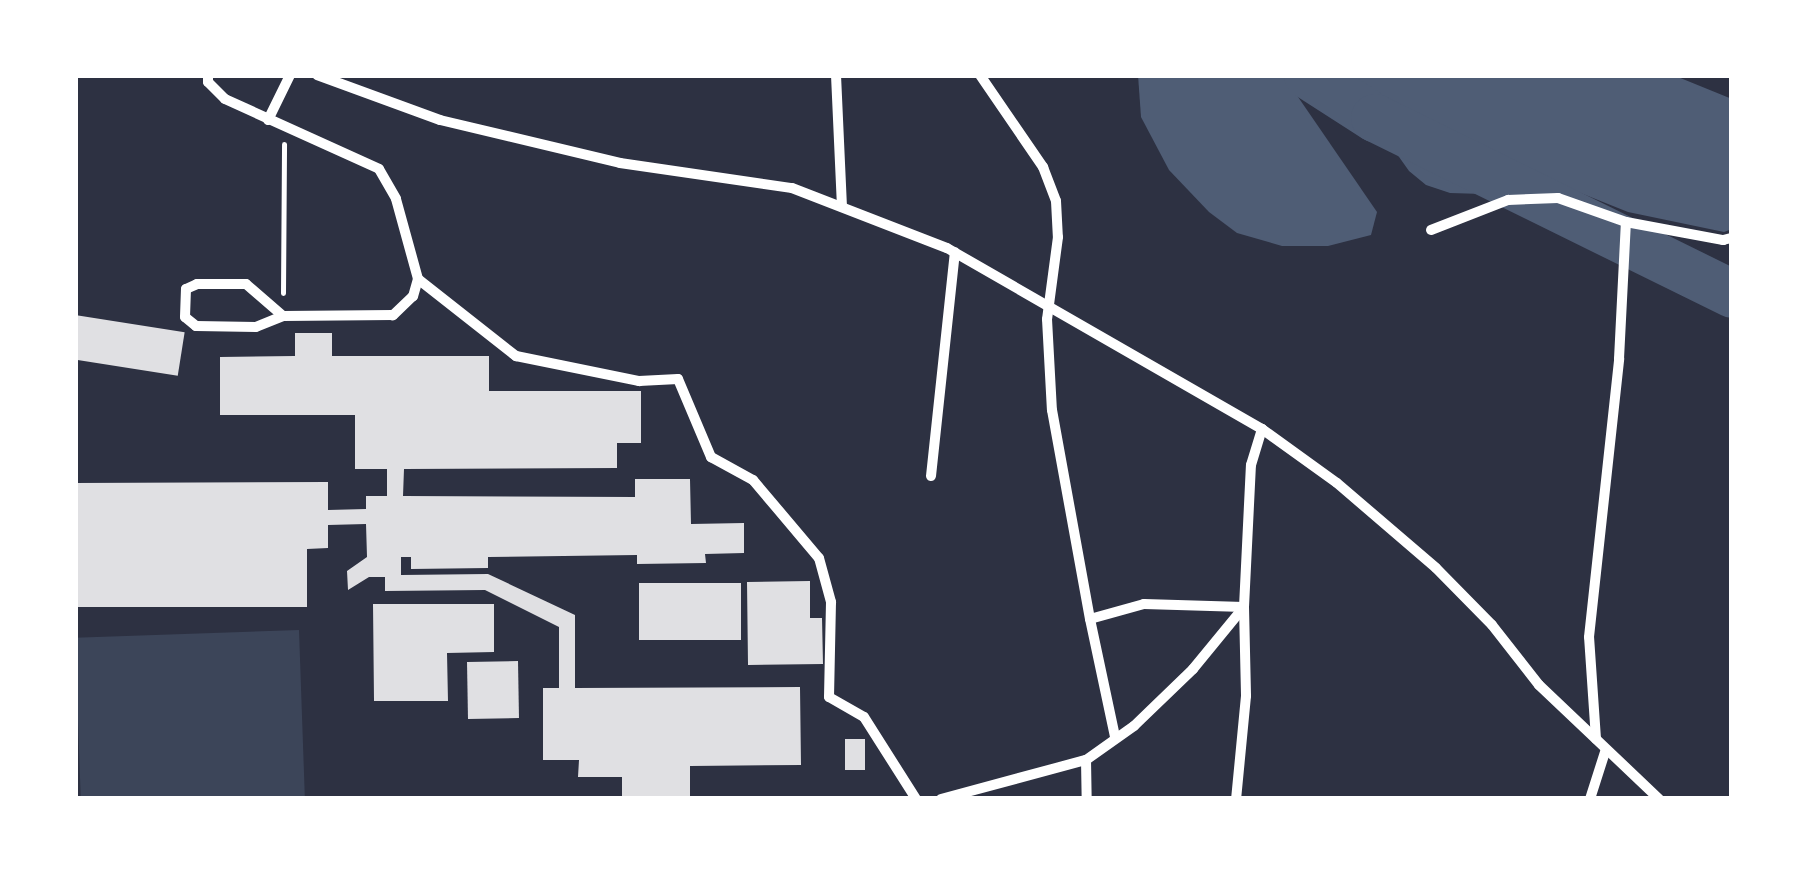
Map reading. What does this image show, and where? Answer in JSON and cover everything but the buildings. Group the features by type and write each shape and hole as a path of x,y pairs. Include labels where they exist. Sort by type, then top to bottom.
{"street":[{"path":"208,75 208,82 225,99 357,156 390,181 418,279 412,296 393,316 283,316 256,327 196,326 185,317 186,290 197,284 246,284 283,316"},
{"path":"268,120 290,75"},
{"path":"317,75 440,120 620,163 792,188 955,252 1262,429 1337,482 1436,568 1492,625 1538,685 1660,799"},
{"path":"836,75 842,206"},
{"path":"980,75 1042,168 1056,202 1058,237 1050,306 1052,410 1115,737"},
{"path":"1431,230 1508,200 1558,198 1626,222 1724,240 1732,238"},
{"path":"1596,739 1589,636 1619,359 1626,222"},
{"path":"932,476 955,252"},
{"path":"418,279 516,356 638,381 678,379 711,457 753,480 819,558 831,602 829,697 864,717 916,799"},
{"path":"1236,799 1246,696 1244,607 1251,465 1262,429"},
{"path":"1090,619 1144,604 1244,607"},
{"path":"941,799 1086,760 1134,726 1193,668 1244,607"},
{"path":"1590,799 1606,749"},
{"path":"1086,760 1087,799"}],"path":[{"path":"283,316 284,126"}],"shaded area":[{"path":"1138,75 1283,75 1377,212 1371,235 1328,246 1282,246 1237,233 1209,212 1169,170 1141,117"},
{"path":"1341,75 1673,75 1732,99 1732,229 1724,232 1628,212 1563,186 1536,185 1483,194 1450,193 1426,185 1409,171"},
{"path":"299,630 305,799 81,799 75,638"}],"waterway":[{"path":"1308,75 1375,118 1732,294"}]}
